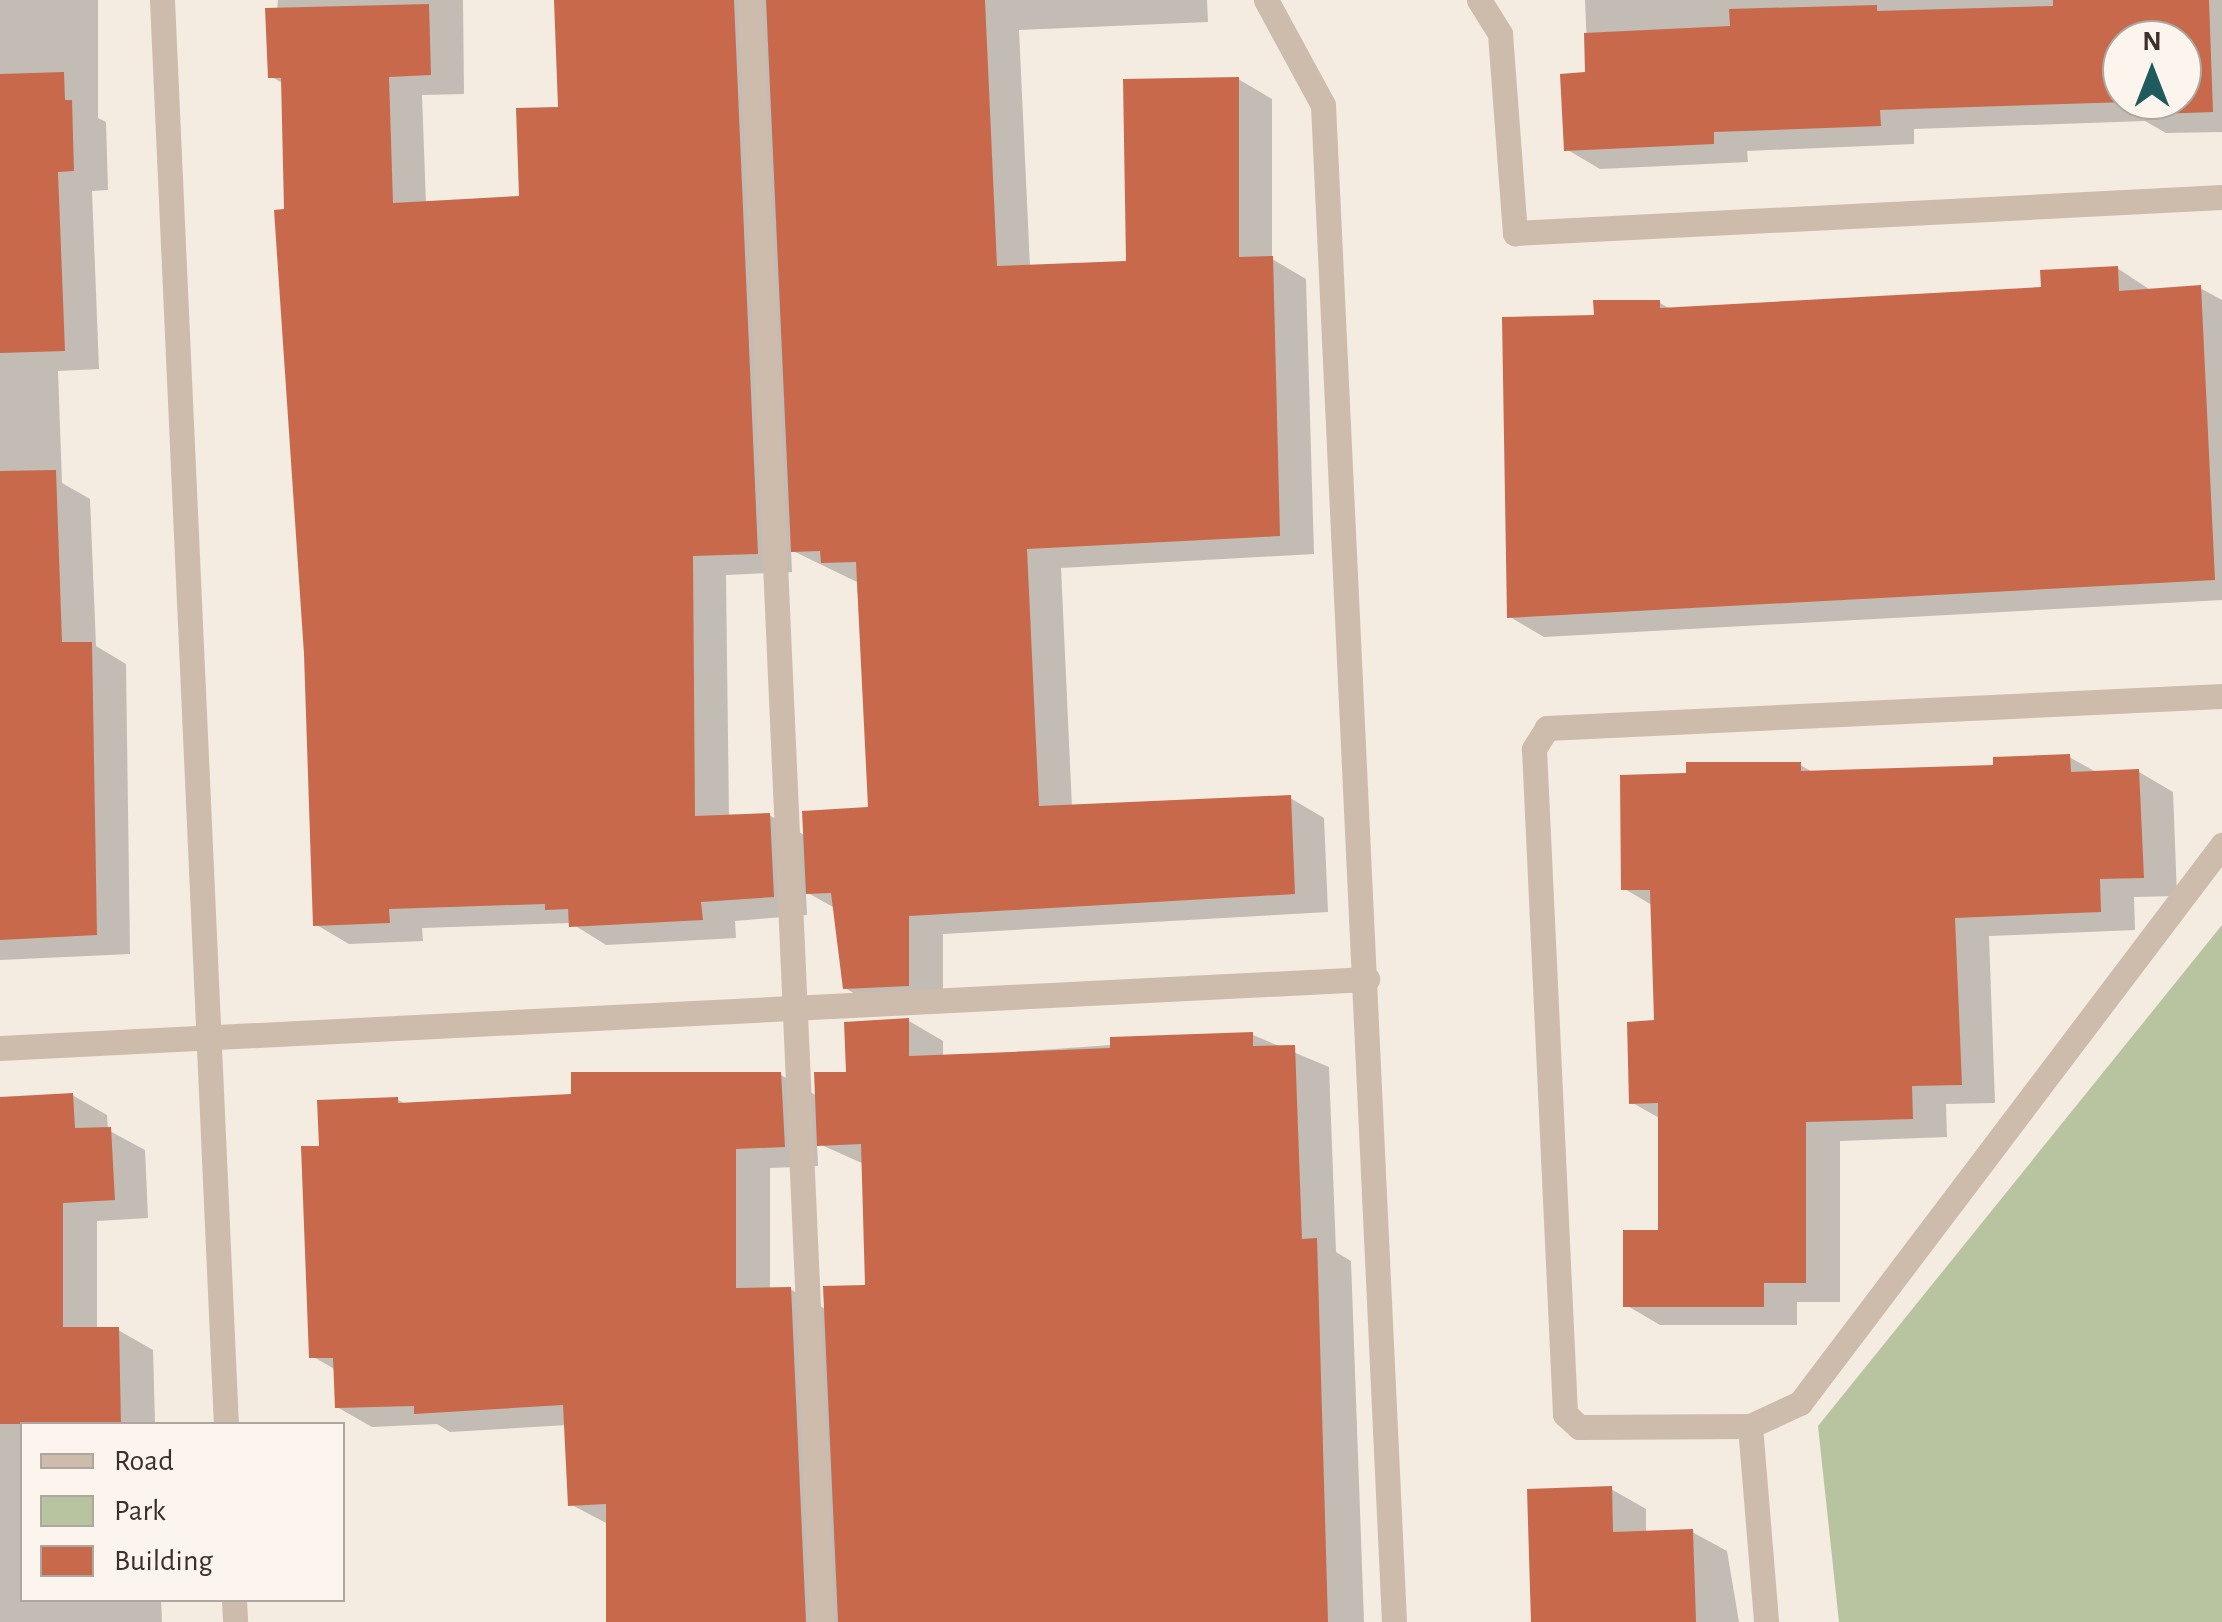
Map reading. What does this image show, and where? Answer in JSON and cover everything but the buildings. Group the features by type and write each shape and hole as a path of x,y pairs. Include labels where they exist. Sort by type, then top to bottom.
{"street":[{"path":"162,0 226,1422"},
{"path":"750,0 822,1622"},
{"path":"1266,0 1323,106 1367,979 1394,1622"},
{"path":"1479,0 1500,34 1515,233 2222,197"},
{"path":"2222,696 1547,728 1534,748 1565,1414 1580,1428 1750,1426 1800,1403 2222,845"},
{"path":"0,1048 1367,979"},
{"path":"1750,1426 1766,1622"}],"green space":[{"path":"2222,925 2222,1622 1839,1622 1818,1426"}]}
